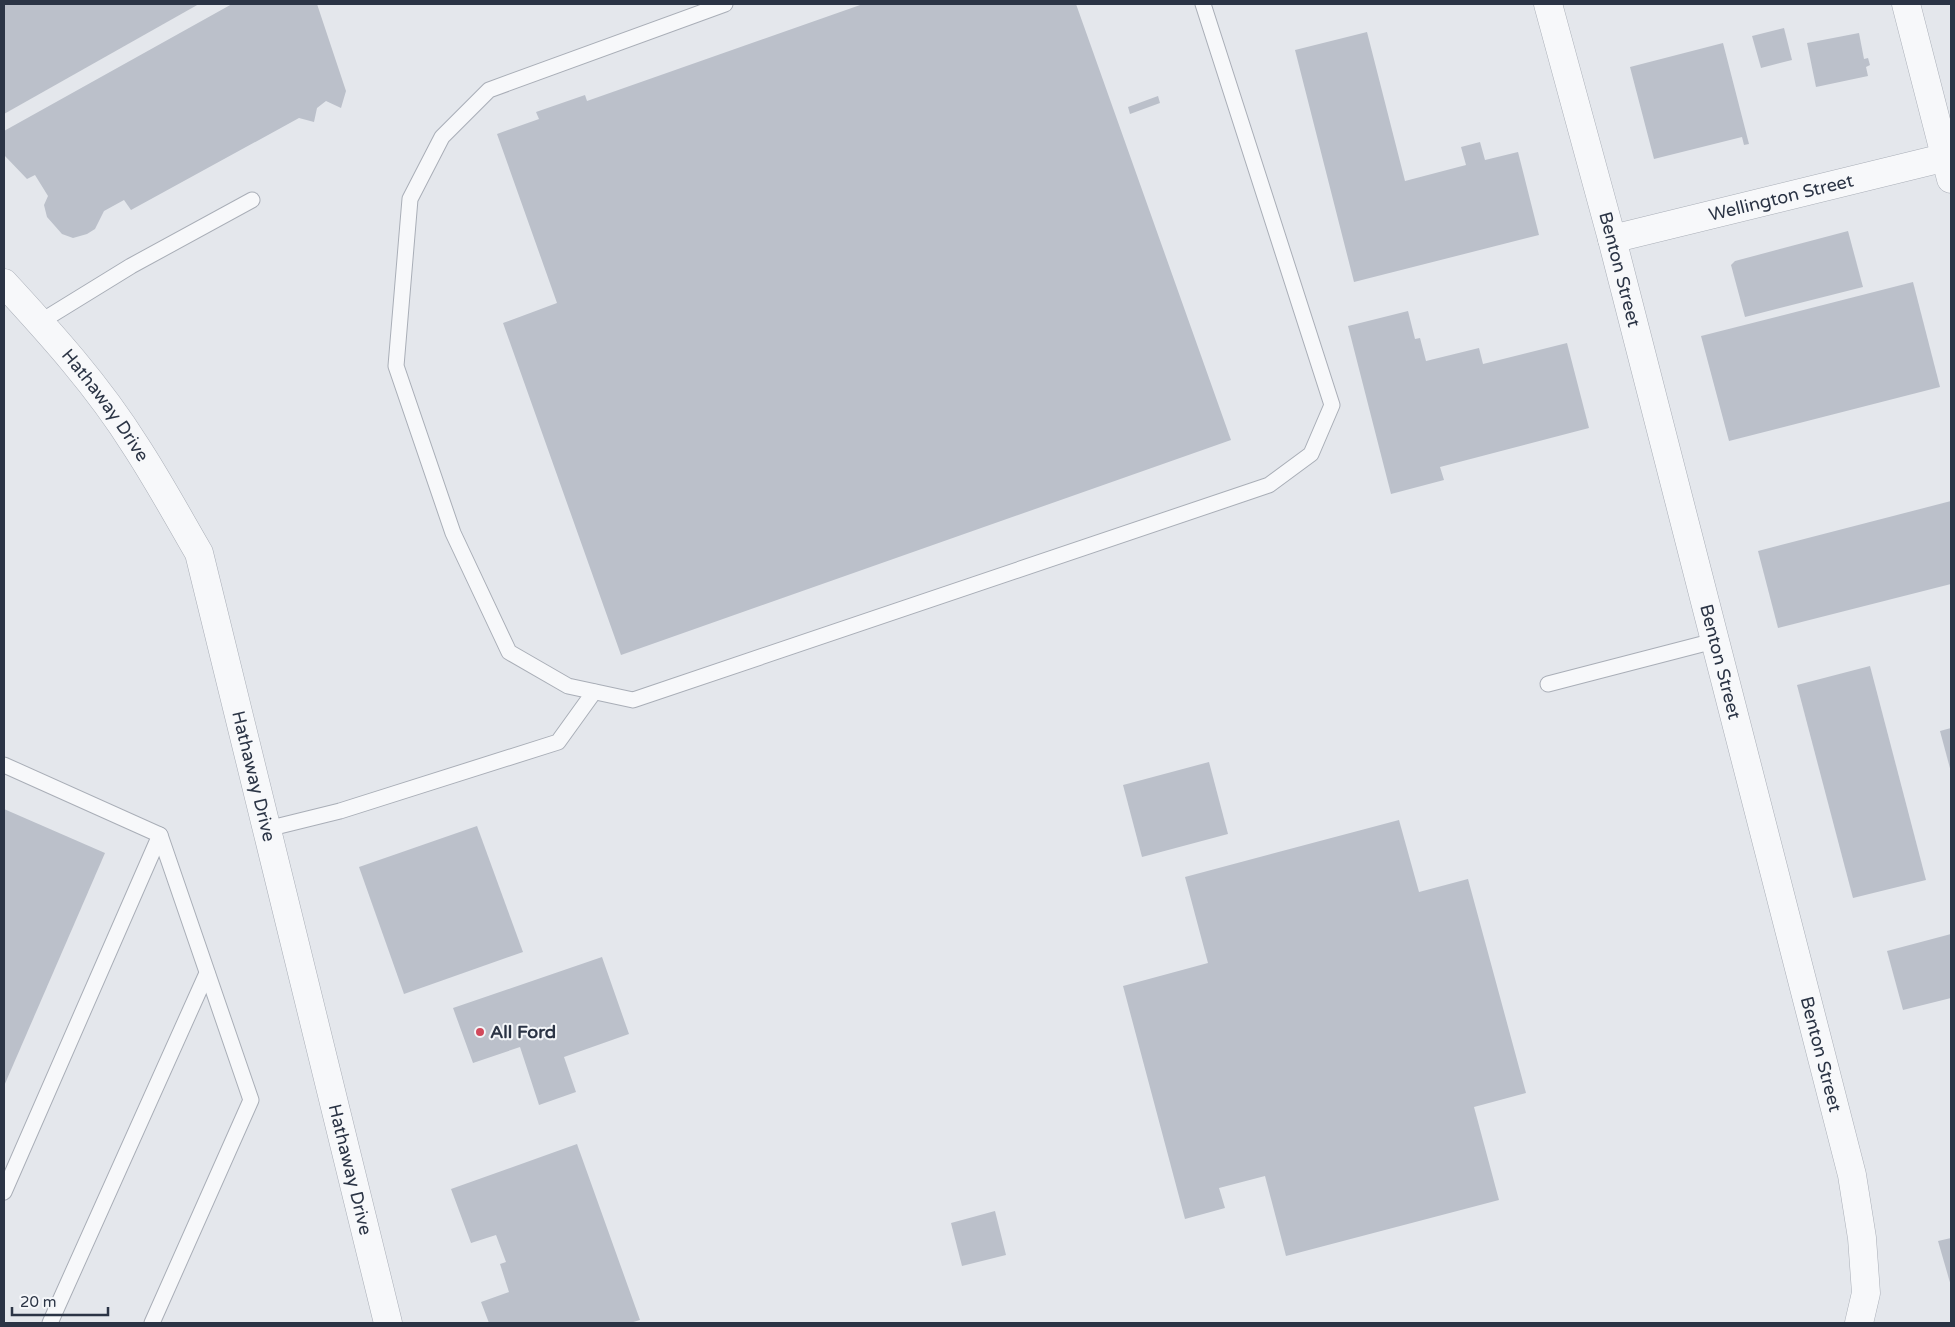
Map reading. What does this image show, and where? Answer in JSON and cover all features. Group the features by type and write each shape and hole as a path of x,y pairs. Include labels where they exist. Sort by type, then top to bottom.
{"street":[{"name":"Benton Street","path":"1548,4 1612,240 1852,1175 1862,1238 1866,1293 1859,1323"},
{"path":"1906,4 1949,165"},
{"name":"Wellington Street","path":"1612,240 1949,165"},
{"name":"Hathaway Drive","path":"4,283 96,388 135,444 199,553 388,1323"}],"lane":[{"path":"725,4 489,90 442,136 410,200 396,366 452,533 510,652 568,686 632,700 1269,485 1311,454 1332,405 1204,4"},
{"path":"40,322 130,266 252,200"},
{"path":"1548,684 1714,641"},
{"path":"267,829 340,811 558,742 594,692"},
{"path":"4,765 160,836 252,1100 152,1323"},
{"path":"4,1192 160,836"},
{"path":"50,1323 207,973"}],"building":[{"path":"4,4 199,4 4,114"},
{"path":"232,4 317,4 346,91 341,108 326,101 317,108 314,122 299,118 131,210 124,200 104,211 95,229 87,234 73,238 62,234 47,217 44,205 48,196 35,175 27,179 4,155 4,131"},
{"path":"863,4 1076,4 1231,440 621,655 503,323 557,303 497,134 539,119 536,112 585,95 587,101"},
{"path":"1784,28 1792,60 1761,68 1752,36"},
{"path":"1367,32 1405,181 1466,165 1461,147 1480,142 1485,160 1518,152 1539,235 1354,282 1295,50"},
{"path":"1859,33 1864,59 1868,58 1870,65 1866,67 1868,76 1816,87 1807,43"},
{"path":"1723,43 1749,144 1744,145 1742,137 1654,159 1630,67"},
{"path":"1158,96 1160,103 1130,114 1128,107"},
{"path":"1848,231 1863,287 1745,317 1731,265 1735,261"},
{"path":"1913,282 1940,387 1729,441 1701,336"},
{"path":"1408,311 1415,339 1420,338 1426,361 1479,348 1483,364 1567,343 1589,428 1440,467 1444,480 1391,494 1348,326"},
{"path":"1951,501 1951,584 1778,628 1758,551"},
{"path":"1870,666 1926,880 1853,898 1797,685"},
{"path":"1951,728 1951,772 1940,731"},
{"path":"1209,762 1228,834 1142,857 1123,785"},
{"path":"4,809 105,853 4,1086"},
{"path":"1399,820 1419,892 1468,879 1526,1093 1474,1107 1499,1200 1286,1256 1265,1176 1219,1188 1225,1208 1185,1219 1123,986 1208,963 1185,877"},
{"path":"477,826 523,952 404,994 359,867"},
{"path":"1951,934 1951,998 1903,1010 1887,951"},
{"path":"602,957 629,1034 564,1057 576,1092 539,1105 520,1047 473,1063 453,1008"},
{"path":"577,1144 640,1320 630,1323 489,1323 481,1302 509,1292 500,1264 506,1262 496,1235 471,1243 451,1189"},
{"path":"995,1211 1006,1255 962,1266 951,1223"},
{"path":"1951,1238 1951,1286 1938,1241"}],"place":[{"name":"All Ford","path":"480,1032"}]}
